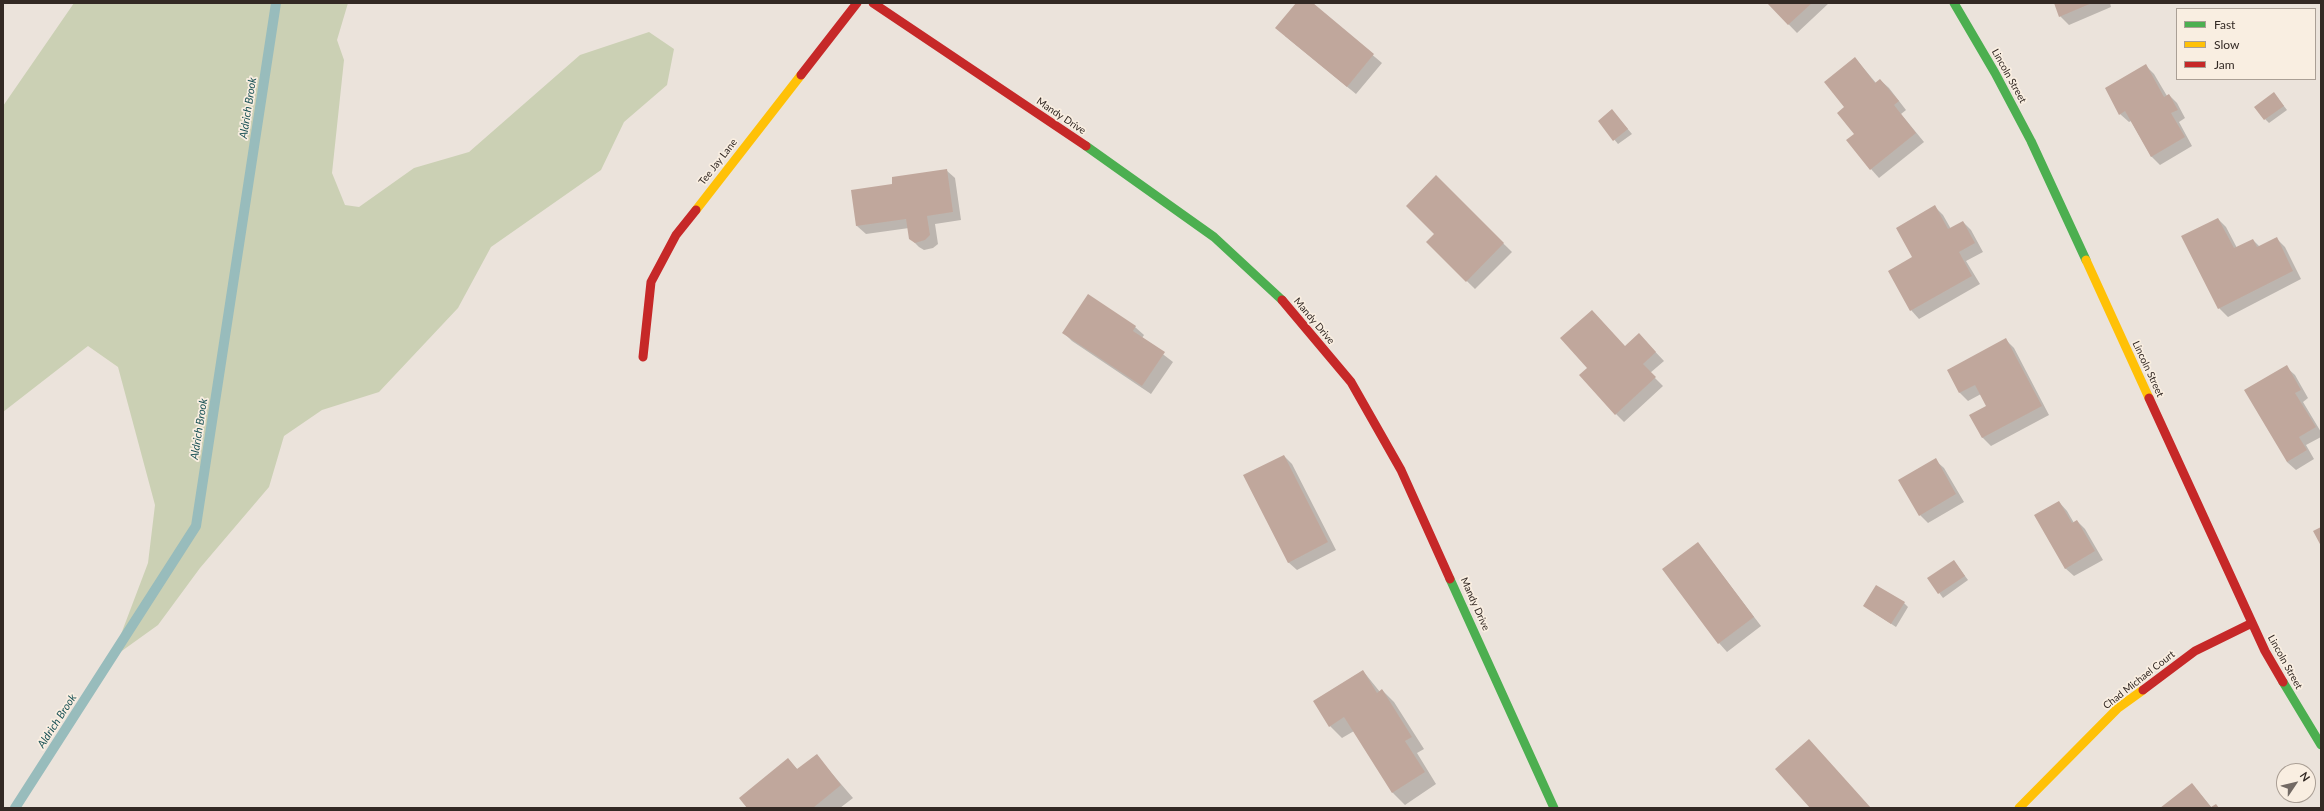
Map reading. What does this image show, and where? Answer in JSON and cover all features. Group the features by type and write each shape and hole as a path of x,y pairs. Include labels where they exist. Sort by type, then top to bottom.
{"street":[{"name":"Tee Jay Lane","path":"643,357 651,282 676,235 857,3"},
{"name":"Mandy Drive","path":"873,3 1120,169 1214,237 1291,308 1351,382 1401,470 1554,808"},
{"name":"Lincoln Street","path":"1954,3 1995,73 2031,141 2252,623 2283,683 2321,745"},
{"name":"Chad Michael Court","path":"2019,808 2118,708 2195,651 2252,623"}],"green space":[{"path":"74,3 348,3 337,40 344,60 332,173 345,205 359,207 414,168 469,152 580,55 649,32 674,49 667,85 624,122 601,170 491,247 458,308 379,392 322,410 284,436 269,487 200,568 158,625 112,658 148,563 155,505 118,367 88,346 3,412 3,106"}],"building":[{"path":"1296,3 1313,3 1374,54 1347,87 1275,28"},
{"path":"1767,3 1812,3 1788,25"},
{"path":"2054,3 2092,3 2059,17"},
{"path":"1855,57 1875,83 1880,79 1899,101 1894,105 1916,133 1870,170 1846,140 1854,134 1837,113 1844,107 1824,82"},
{"path":"2146,64 2164,97 2169,94 2178,110 2171,113 2185,137 2151,157 2125,111 2119,115 2105,88"},
{"path":"2274,92 2284,106 2264,120 2254,107"},
{"path":"1612,109 1628,129 1613,141 1598,121"},
{"path":"947,169 953,212 927,216 930,235 925,240 915,243 909,239 906,219 856,226 851,190 892,184 892,177"},
{"path":"1436,175 1504,243 1466,282 1426,242 1434,234 1406,206"},
{"path":"1935,205 1948,229 1963,221 1975,243 1959,252 1972,276 1910,311 1888,271 1912,257 1896,228"},
{"path":"2218,218 2234,248 2253,239 2257,247 2277,237 2293,271 2218,309 2181,236"},
{"path":"1088,294 1136,326 1133,331 1165,352 1142,386 1062,333"},
{"path":"1592,310 1625,346 1639,333 1656,352 1643,364 1656,377 1615,415 1579,375 1587,368 1560,338"},
{"path":"2006,338 2042,406 1982,438 1969,415 1986,406 1975,385 1959,393 1947,370"},
{"path":"2287,365 2301,390 2295,393 2316,427 2299,437 2307,450 2287,462 2244,390"},
{"path":"1284,455 1328,542 1288,563 1243,475"},
{"path":"1936,458 1956,494 1919,516 1898,480"},
{"path":"2059,501 2072,523 2077,520 2095,551 2065,569 2034,515"},
{"path":"2321,527 2321,546 2313,531"},
{"path":"1698,542 1754,617 1718,644 1662,569"},
{"path":"1954,560 1965,576 1938,594 1927,578"},
{"path":"1876,585 1905,602 1891,624 1863,606"},
{"path":"1363,670 1377,693 1382,689 1412,737 1405,741 1425,772 1392,793 1344,717 1329,727 1313,701"},
{"path":"1809,739 1871,808 1810,808 1775,769"},
{"path":"817,754 841,785 813,808 747,808 739,798 788,758 797,769"},
{"path":"2192,783 2211,807 2216,804 2219,808 2160,808"}],"waterway":[{"name":"Aldrich Brook","path":"15,808 196,526 276,3"}],"traffic: fast":[{"path":"1954,3 1995,73 2031,141 2086,260"},
{"path":"1086,146 1214,237 1282,300"},
{"path":"1450,579 1554,808"},
{"path":"2283,682 2321,745"}],"traffic: slow":[{"path":"696,210 801,75"},
{"path":"2086,260 2149,398"},
{"path":"2019,808 2118,708 2143,690"}],"traffic: jam":[{"path":"801,75 857,3"},
{"path":"873,3 1086,146"},
{"path":"643,357 651,282 676,235 696,210"},
{"path":"1282,300 1351,382 1401,470 1450,579"},
{"path":"2149,398 2265,651 2283,682"},
{"path":"2143,690 2195,651 2252,623"}]}
